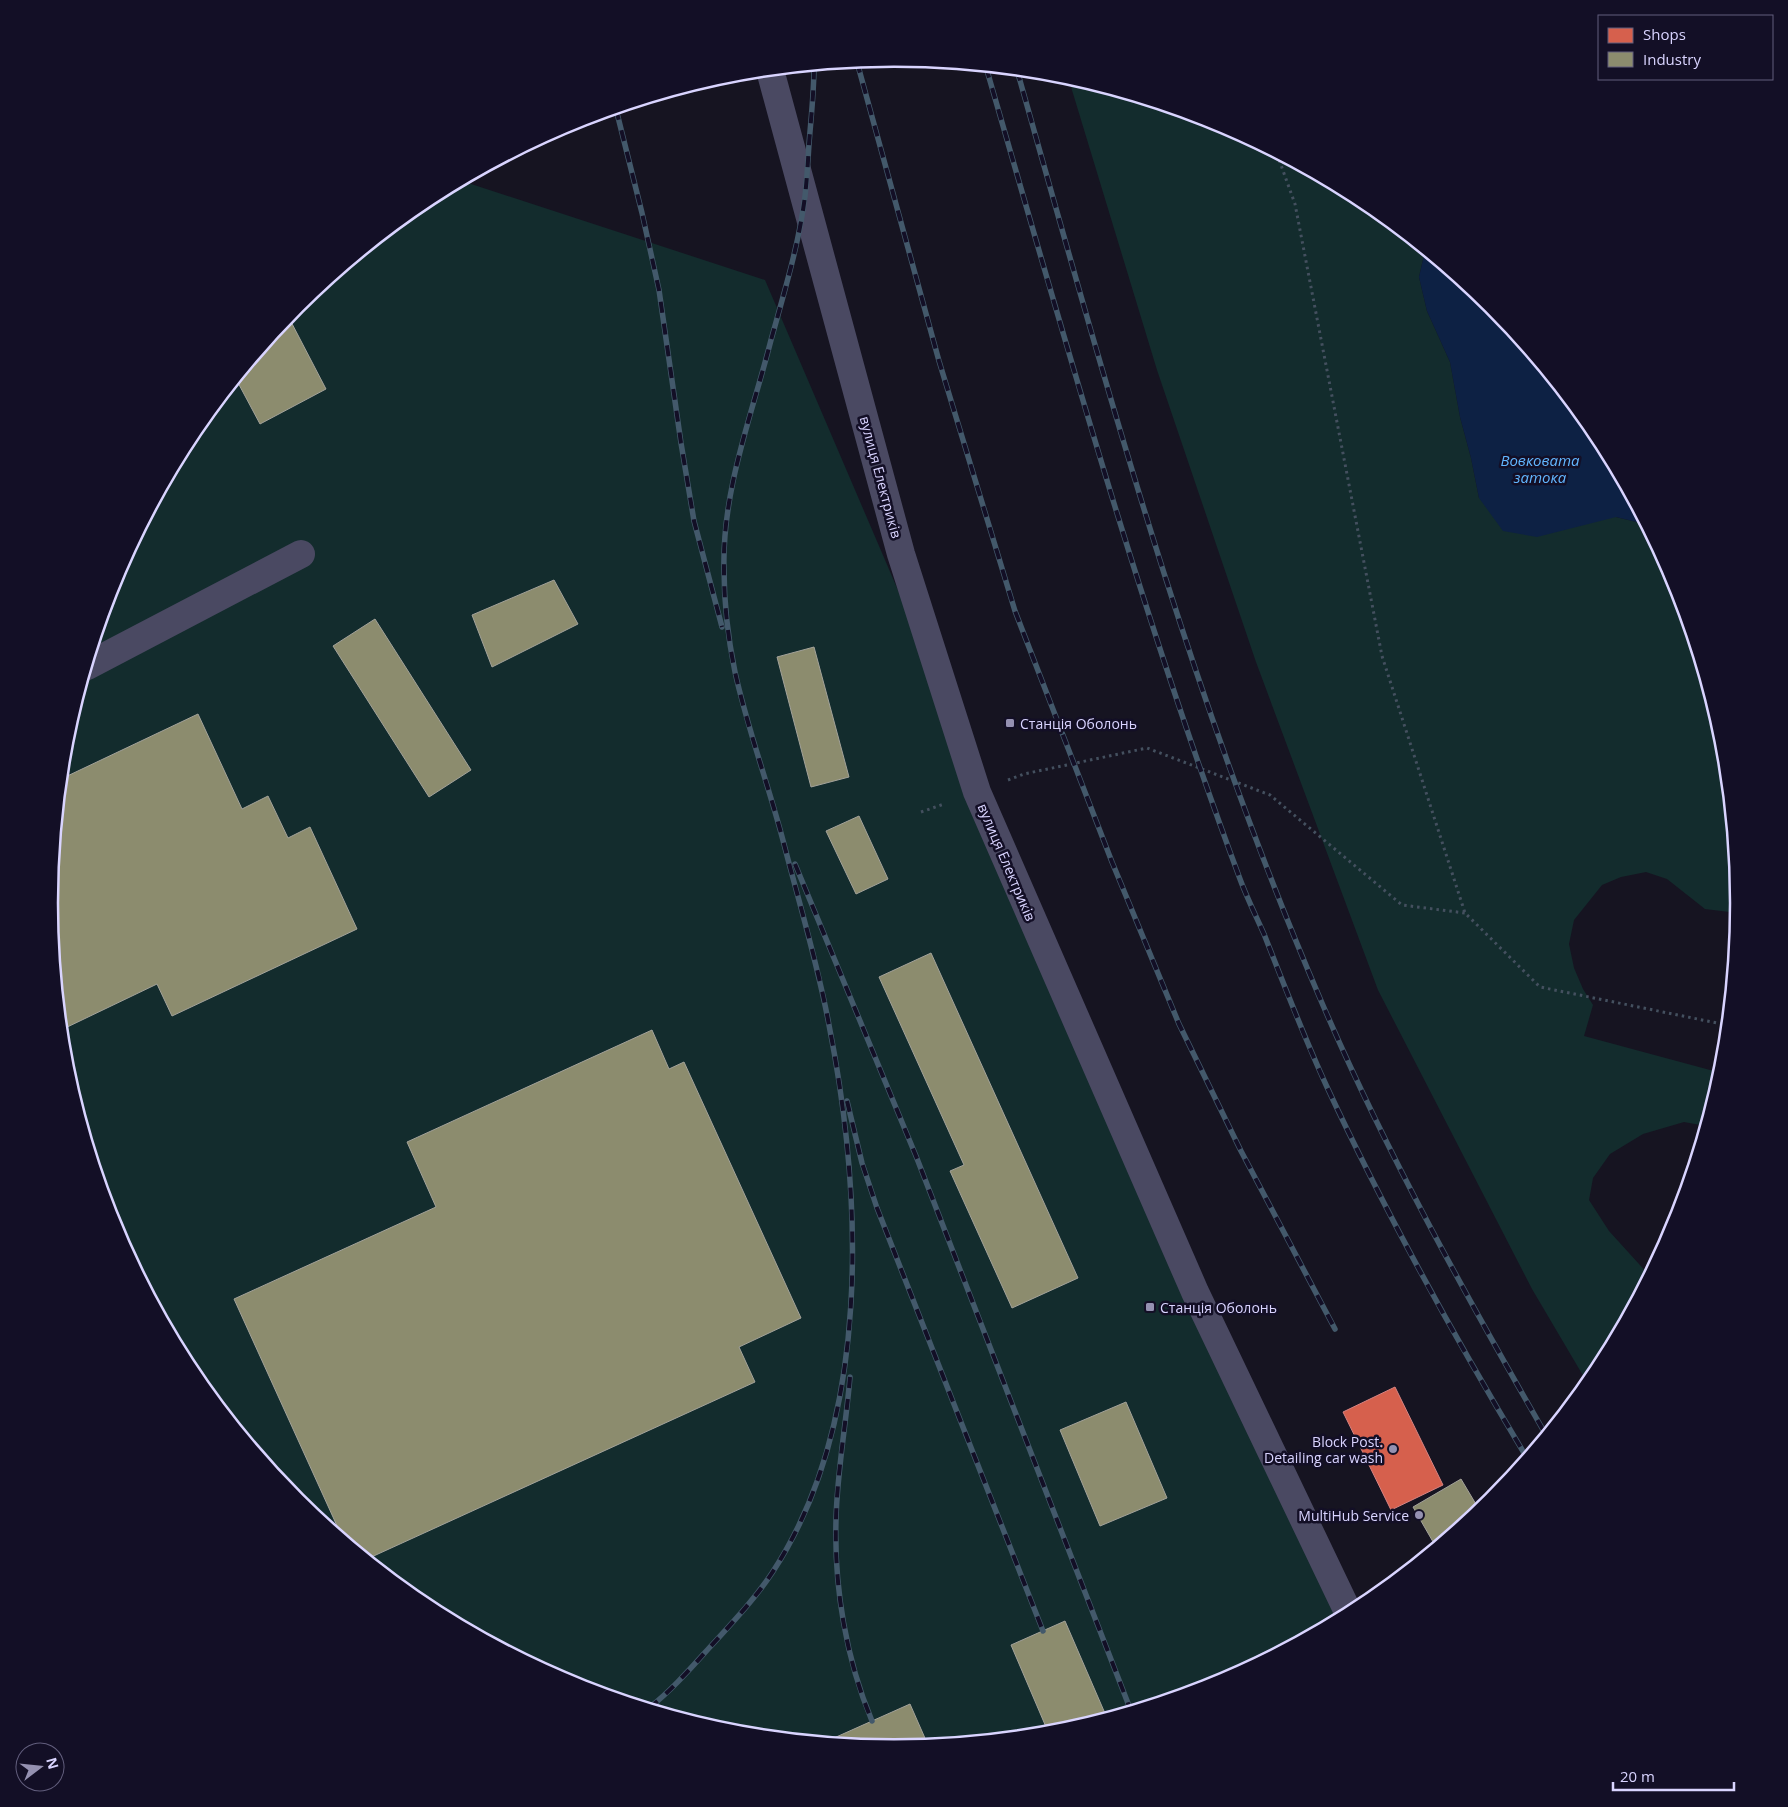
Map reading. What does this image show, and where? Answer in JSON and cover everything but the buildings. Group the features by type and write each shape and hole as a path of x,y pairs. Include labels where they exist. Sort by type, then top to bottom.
{"street":[{"name":"вулиця Електриків","path":"772,76 902,554 977,792 1194,1292 1346,1607"},
{"path":"94,663 301,554"}],"path":[{"path":"1280,162 1295,204 1382,656 1465,913 1540,986 1721,1024"},
{"path":"921,812 1024,774 1147,748 1270,795 1402,905 1465,913"}],"green space":[{"path":"1071,86 1163,111 1264,153 1312,179 1359,208 1424,257 1419,277 1427,311 1450,362 1460,417 1479,498 1616,517 1638,522 1667,583 1702,687 1714,740 1723,794 1729,849 1730,912 1705,909 1667,879 1646,872 1621,877 1602,885 1574,920 1569,944 1574,968 1583,989 1593,1005 1584,1036 1713,1070 1700,1125 1684,1122 1643,1134 1610,1154 1593,1178 1589,1200 1609,1231 1645,1271 1618,1322 1584,1377 1532,1289 1378,990 1256,662 1157,370"},
{"path":"469,183 765,280 1336,1613 1264,1654 1214,1676 1163,1696 1057,1724 1003,1733 949,1738 894,1740 839,1738 785,1733 731,1724 625,1696 574,1676 524,1654 476,1628 429,1599 342,1532 303,1495 265,1455 230,1413 198,1368 170,1322 121,1224 86,1120 74,1067 65,1013 59,958 59,849 65,794 74,740 86,687 121,583 170,485 198,439 230,394 265,352 342,275 429,208"}],"water":[{"name":"Вовковата затока","path":"1424,257 1485,312 1523,352 1558,394 1590,439 1638,522 1616,517 1537,537 1503,531 1479,498 1460,417 1450,362 1427,311 1419,277"}],"railway":[{"path":"859,68 939,361 1015,611 1112,862 1179,1024 1241,1151 1335,1329"},
{"path":"654,1704 688,1671 758,1593 772,1573 805,1513 828,1447 843,1378 851,1306 852,1234 848,1162 840,1092 829,1025 820,980 779,826 746,716 735,672 730,646 724,582 725,540 733,482 799,232 807,177 814,71"},
{"path":"988,73 1075,374 1137,577 1204,779 1243,886 1319,1068 1373,1182 1448,1321 1524,1453"},
{"path":"1019,77 1118,424 1154,542 1232,775 1275,889 1322,1003 1373,1114 1456,1276 1543,1430"},
{"path":"617,114 659,290 694,521 722,627"},
{"path":"795,864 916,1156 1129,1706"},
{"path":"847,1101 862,1163 877,1208 1043,1631"},
{"path":"850,1377 837,1502 837,1571 849,1648 855,1673 872,1721"}],"place":[{"name":"Станція Оболонь","path":"1010,723"},
{"name":"Cтанція Оболонь","path":"1150,1307"},
{"name":"Block Post. Detailing car wash","path":"1393,1449"},
{"name":"MultiHub Service","path":"1419,1515"}]}
